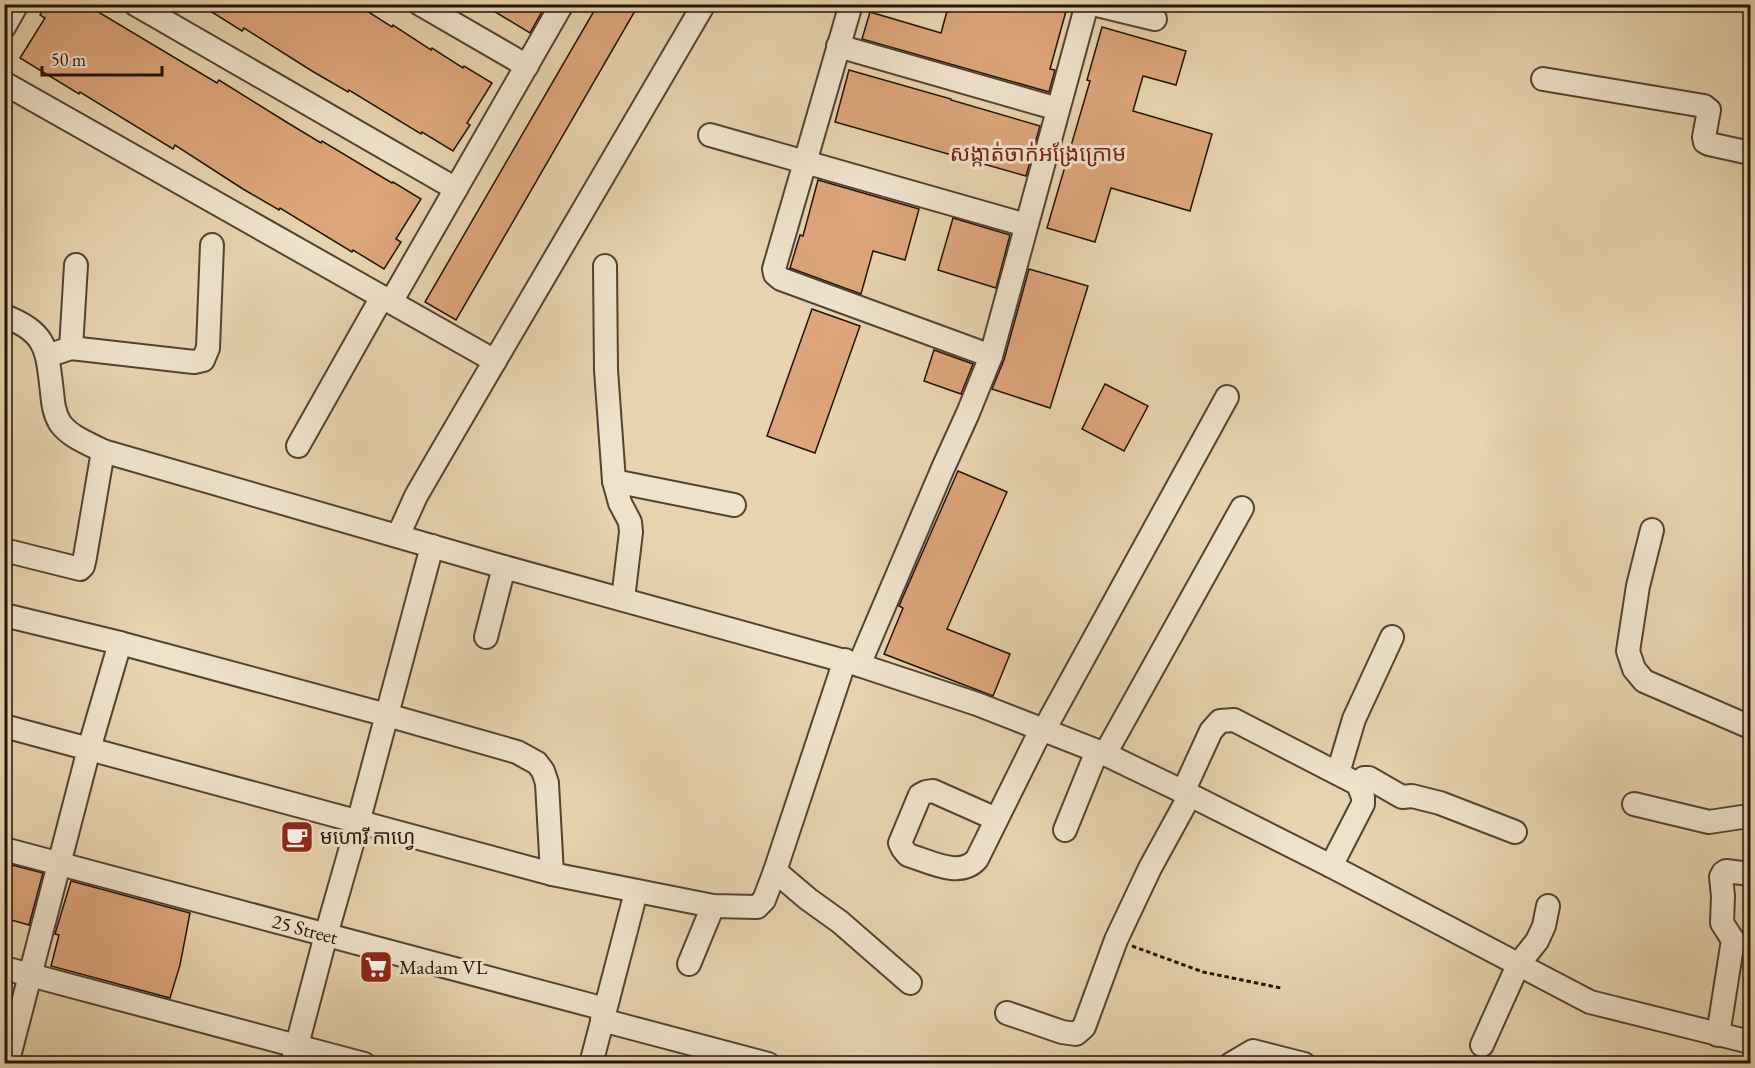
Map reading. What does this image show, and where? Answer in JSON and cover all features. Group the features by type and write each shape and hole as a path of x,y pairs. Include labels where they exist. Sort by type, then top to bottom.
{"street":[{"path":"4,27 17,4"},
{"path":"135,4 456,189"},
{"path":"420,4 527,66"},
{"path":"298,446 456,189 562,4"},
{"path":"398,536 416,496 704,4"},
{"path":"851,4 804,162 774,269 775,274 781,279 991,356"},
{"path":"4,726 552,874 713,906 757,907 764,900 852,663 968,413 991,356 1087,4"},
{"path":"1093,4 1155,19"},
{"path":"838,46 1058,109"},
{"path":"1543,79 1704,106 1709,110 1705,142 1750,153"},
{"path":"4,83 495,361"},
{"path":"710,135 1026,225"},
{"path":"47,356 71,348 194,362 204,360 208,348 212,245"},
{"path":"71,348 75,266"},
{"path":"605,266 606,370 614,481 620,503 630,522 631,532 622,599"},
{"path":"4,316 21,322 38,335 47,356 54,413 62,425 74,436 103,451 504,567 852,663 977,704 1101,752 1186,793 1590,1002 1750,1042"},
{"path":"996,819 1037,738 1044,730 1227,397"},
{"path":"4,550 80,569 83,566 103,451"},
{"path":"614,481 734,505"},
{"path":"1065,830 1101,752 1242,508"},
{"path":"1652,531 1638,586 1628,651 1634,669 1644,681 1750,727"},
{"path":"294,1054 432,546"},
{"path":"486,638 504,567"},
{"path":"4,615 120,644 516,752 537,763 547,783 552,874"},
{"path":"1338,773 1354,719 1392,637"},
{"path":"6,1064 89,749 120,644"},
{"path":"1007,1014 1062,1032 1076,1034 1084,1027 1116,940 1186,793 1211,730 1220,721 1233,720 1358,784 1363,804 1331,866"},
{"path":"1358,784 1364,778 1369,778 1402,797 1412,796 1440,803 1515,832"},
{"path":"1634,804 1709,822 1742,817 1750,819"},
{"name":"25 Street","path":"4,849 326,935 768,1064"},
{"path":"775,871 840,922 910,983"},
{"path":"1718,1035 1733,940 1722,923 1721,877 1726,871 1750,874"},
{"path":"591,1064 636,892"},
{"path":"690,964 713,906"},
{"path":"1482,1045 1518,965 1537,941 1544,926 1548,906"},
{"path":"4,968 294,1054 364,1064"},
{"path":"1232,1064 1253,1051 1304,1064"}],"path":[{"path":"1116,940 1203,972 1281,988"}],"building":[{"path":"46,4 85,4 217,83 219,80 321,143 322,141 421,199 396,239 401,242 384,269 243,189 175,145 173,149 20,58 45,18 40,15"},
{"path":"199,4 356,4 431,50 432,48 492,83 467,123 470,125 453,151 312,71 244,28 242,31"},
{"path":"482,4 546,4 530,33"},
{"path":"598,4 639,4 456,320 425,302"},
{"path":"949,4 1068,4 1050,69 1055,70 1049,92 862,39 870,12 941,33"},
{"path":"1102,27 1186,51 1176,85 1143,76 1133,111 1212,134 1190,211 1111,188 1095,242 1047,228 1090,81 1087,80"},
{"path":"849,70 1040,126 1026,176 835,122"},
{"path":"818,180 919,209 905,260 873,251 861,294 790,268 800,235 803,236"},
{"path":"953,218 1010,235 996,288 938,270"},
{"path":"1029,269 1088,286 1050,408 992,389 1004,360"},
{"path":"812,309 860,326 815,453 767,436"},
{"path":"934,350 973,364 961,394 924,381"},
{"path":"1105,384 1148,406 1124,451 1082,429"},
{"path":"958,471 1007,492 947,629 1010,654 993,696 884,654 903,608 899,606"},
{"path":"4,863 43,873 29,925 4,918"},
{"path":"71,881 190,913 180,965 170,998 51,966 59,935 55,934"}],"place":[{"name":"មហោរី កាហ្វេ","path":"297,837"},
{"name":"Madam VL","path":"376,967"}],"district":[{"name":"សង្កាត់ចាក់អង្រែក្រោម","path":"1038,153"}]}
